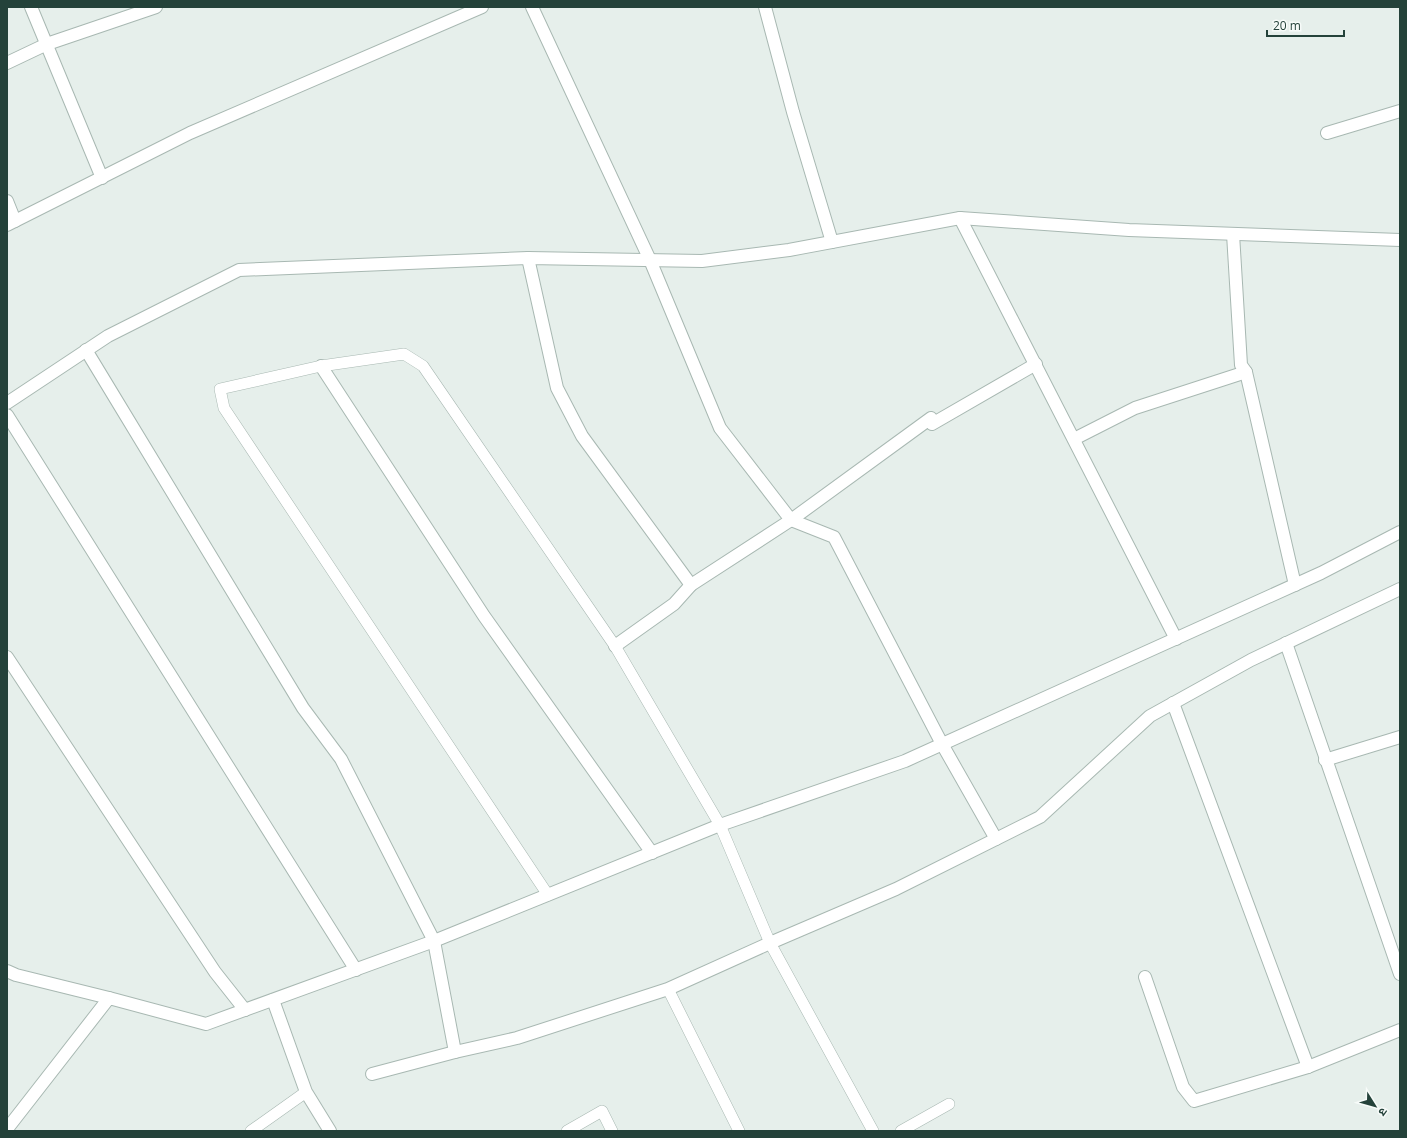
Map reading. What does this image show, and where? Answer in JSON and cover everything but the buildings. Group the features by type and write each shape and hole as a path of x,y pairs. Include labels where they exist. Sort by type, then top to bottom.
{"street":[{"path":"31,7 102,178"},
{"path":"7,63 47,44 156,7"},
{"path":"7,201 11,223 190,133 482,7"},
{"path":"532,7 650,260 720,428 791,520 834,537 942,744 996,839"},
{"path":"765,7 793,112 832,242"},
{"path":"1327,133 1400,111"},
{"path":"960,218 1176,639"},
{"path":"7,402 108,336 239,270 528,258 702,261 789,250 960,218 1129,230 1400,240"},
{"path":"1233,234 1241,365 1246,372 1295,585"},
{"path":"528,258 557,388 582,436 691,586"},
{"path":"86,350 303,708 341,760 434,941 455,1052"},
{"path":"615,646 674,604 691,586 791,520 931,418 932,424 1036,364"},
{"path":"321,366 484,616 652,853"},
{"path":"1074,439 1135,408 1246,372"},
{"path":"7,415 356,970"},
{"path":"7,970 16,975 206,1024 434,941 720,825 905,761 1322,573 1400,532"},
{"path":"372,1074 455,1052 517,1038 668,989 896,889 1040,817 1150,716 1251,660 1400,589"},
{"path":"1286,643 1400,974"},
{"path":"7,657 215,972 245,1010"},
{"path":"1173,703 1308,1067"},
{"path":"1326,760 1400,737"},
{"path":"1144,977 1183,1087 1194,1101 1308,1067 1400,1030"},
{"path":"7,1129 109,998"},
{"path":"273,1000 306,1092 330,1131"}],"lane":[{"path":"548,895 224,408 220,389 321,366 404,354 423,366 615,646 720,825 770,943 873,1131"},
{"path":"668,989 739,1131"},
{"path":"251,1131 306,1092"},
{"path":"901,1131 949,1104"},
{"path":"567,1131 602,1111 612,1131"}]}
